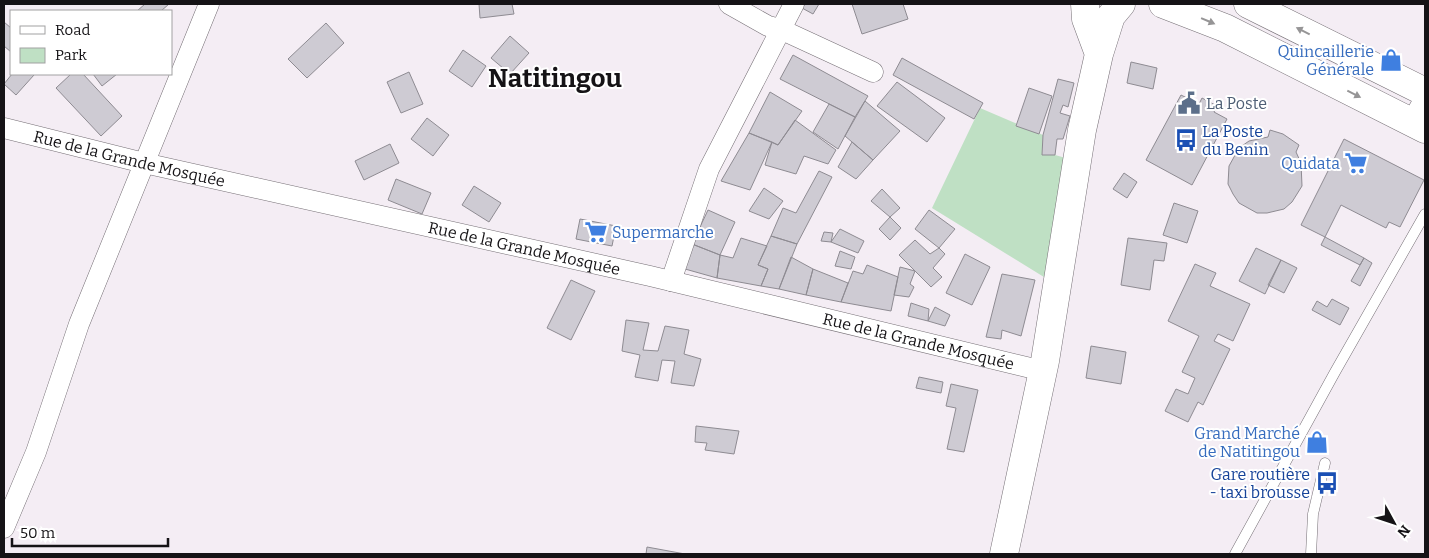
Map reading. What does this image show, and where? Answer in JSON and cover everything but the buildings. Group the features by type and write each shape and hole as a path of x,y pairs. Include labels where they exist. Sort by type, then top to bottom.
{"main road":[{"path":"1086,4 1086,18 1099,54"},
{"path":"1004,554 1043,371 1082,130 1099,54 1111,16 1121,4"},
{"path":"1163,4 1225,28 1418,126"},
{"path":"1248,4 1425,92"}],"street":[{"path":"4,528 36,452 78,324 209,4"},
{"path":"729,4 768,26 780,29 874,72"},
{"path":"671,281 709,169 794,4"},
{"path":"1418,126 1425,98"},
{"name":"Rue de la Grande Mosquée","path":"4,128 144,163 671,281 1043,371"}],"lane":[{"path":"1235,554 1425,214"},
{"path":"1311,554 1313,514 1325,463"}],"green space":[{"path":"980,108 1043,135 1042,155 1055,155 1073,160 1052,282 932,208"}],"place":[{"name":"Quincaillerie Générale","path":"1391,60"},
{"name":"La Poste","path":"1189,103"},
{"name":"La Poste du Benin","path":"1186,140"},
{"name":"Quidata","path":"1356,163"},
{"name":"Supermarche","path":"596,232"},
{"name":"Grand Marché de Natitingou","path":"1317,442"},
{"name":"Gare routière - taxi brousse","path":"1327,483"}],"district":[{"name":"Natitingou","path":"555,78"}]}
